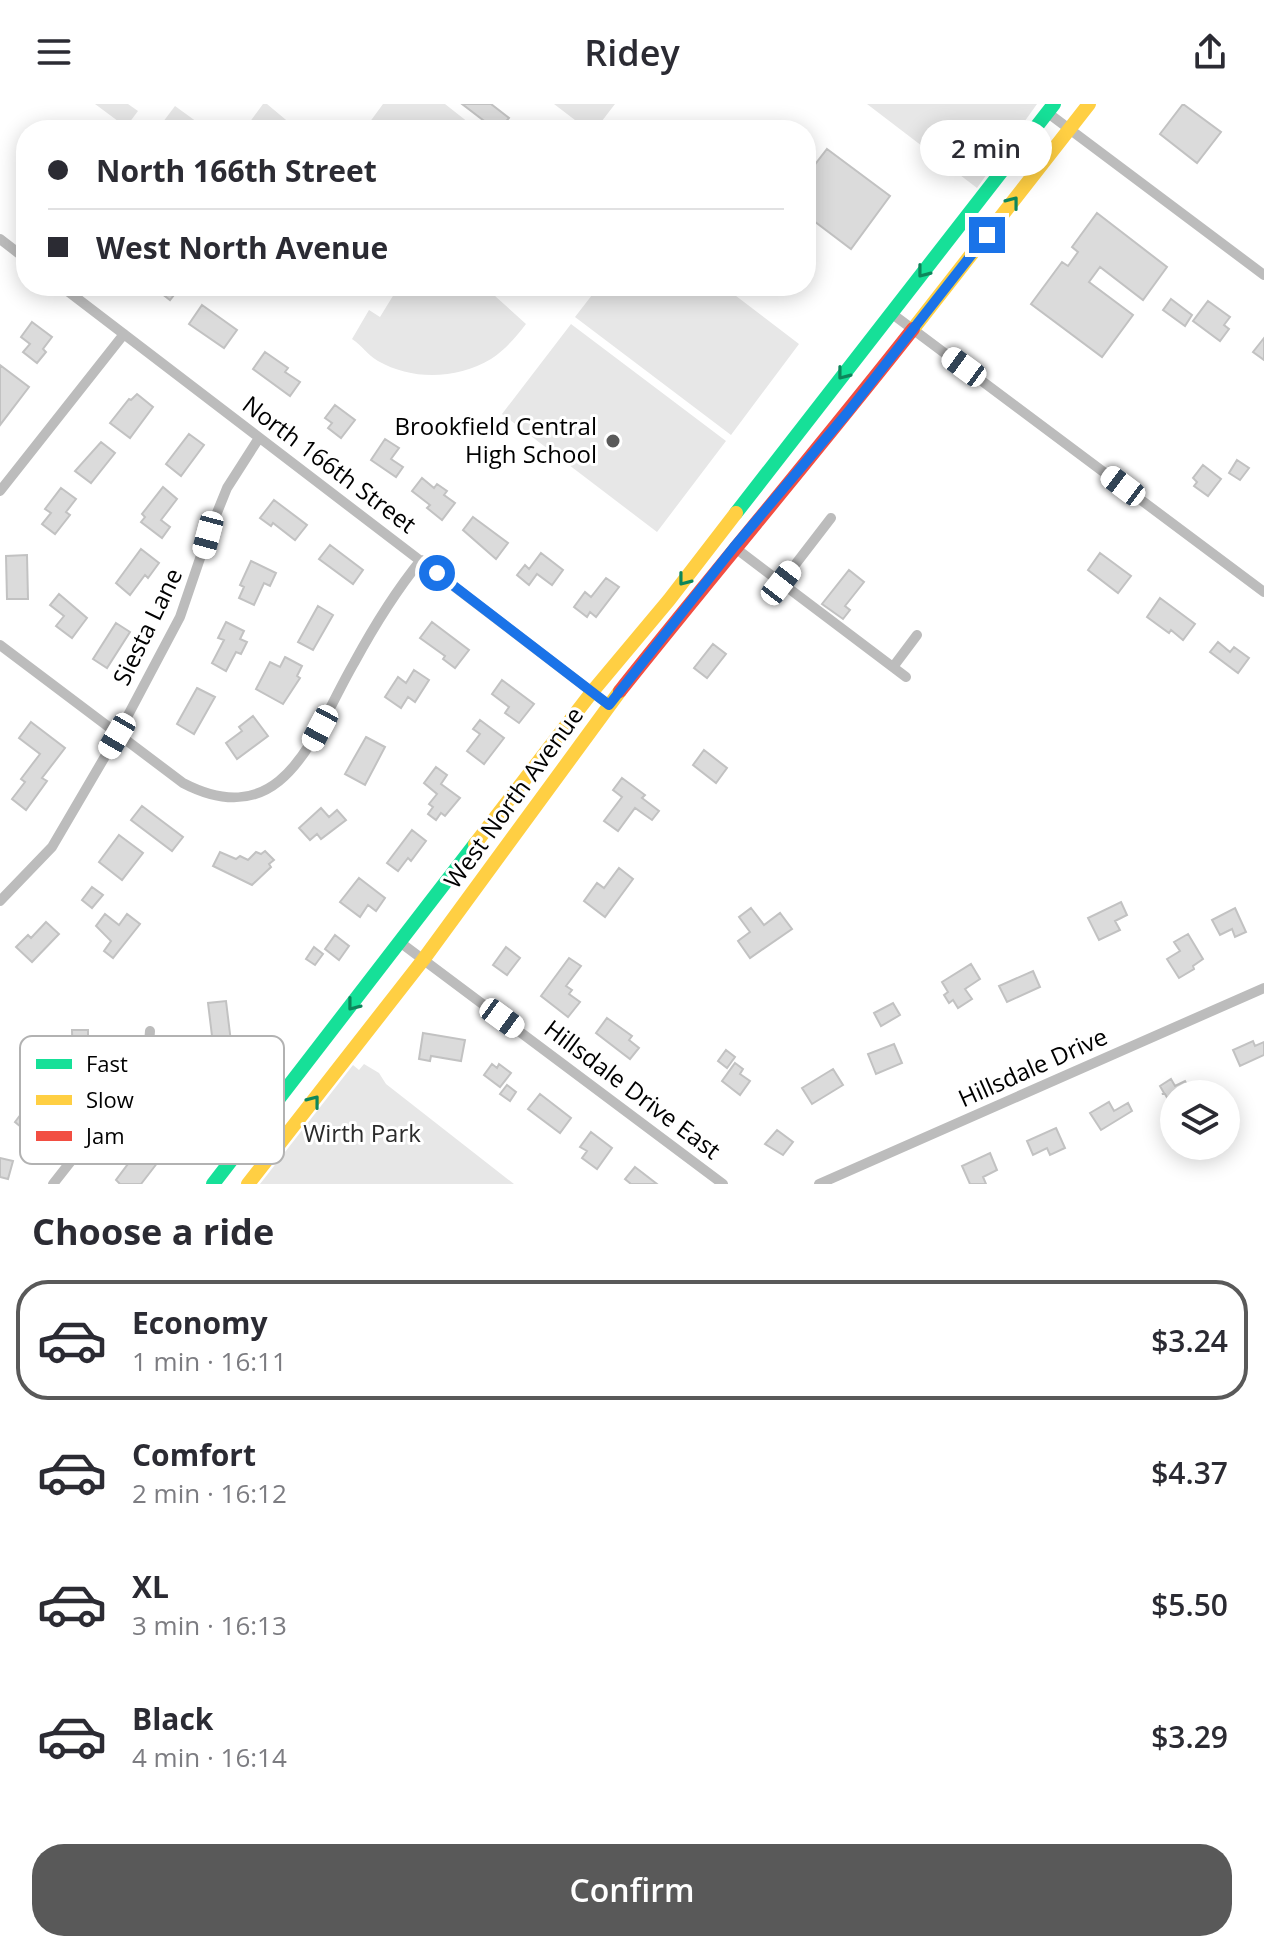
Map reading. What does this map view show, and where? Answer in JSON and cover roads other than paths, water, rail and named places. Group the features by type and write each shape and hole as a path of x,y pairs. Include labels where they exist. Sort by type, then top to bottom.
{"main road":[{"name":"West North Avenue","path":"284,1138 423,960 609,705 913,330 1089,104"},
{"name":"West North Avenue","path":"284,1093 592,692 669,600 1051,108"},
{"name":"West North Avenue","path":"213,1184 229,1164"},
{"name":"West North Avenue","path":"248,1184 264,1164"}],"street":[{"path":"1051,108 1069,130 1264,275"},
{"path":"0,239 16,251"},
{"name":"North 166th Street","path":"74,296 609,705"},
{"path":"891,313 1264,592"},
{"path":"0,491 124,334"},
{"name":"Siesta Lane","path":"0,901 52,847 117,736 180,617 227,488 259,438"},
{"path":"781,583 831,518"},
{"path":"734,547 906,677"},
{"path":"0,645 183,783 202,794 235,799 257,793 281,781 303,758 366,642 421,560"},
{"path":"893,667 917,635"},
{"name":"Hillsdale Drive East","path":"401,943 723,1184"},
{"name":"Hillsdale Drive","path":"819,1184 1264,988"},
{"path":"150,1031 150,1036"},
{"path":"53,1184 69,1164"}],"place":[{"name":"Brookfield Central High School","path":"613,441"}],"park label":[{"name":"Wirth Park","path":"362,1134"}]}
